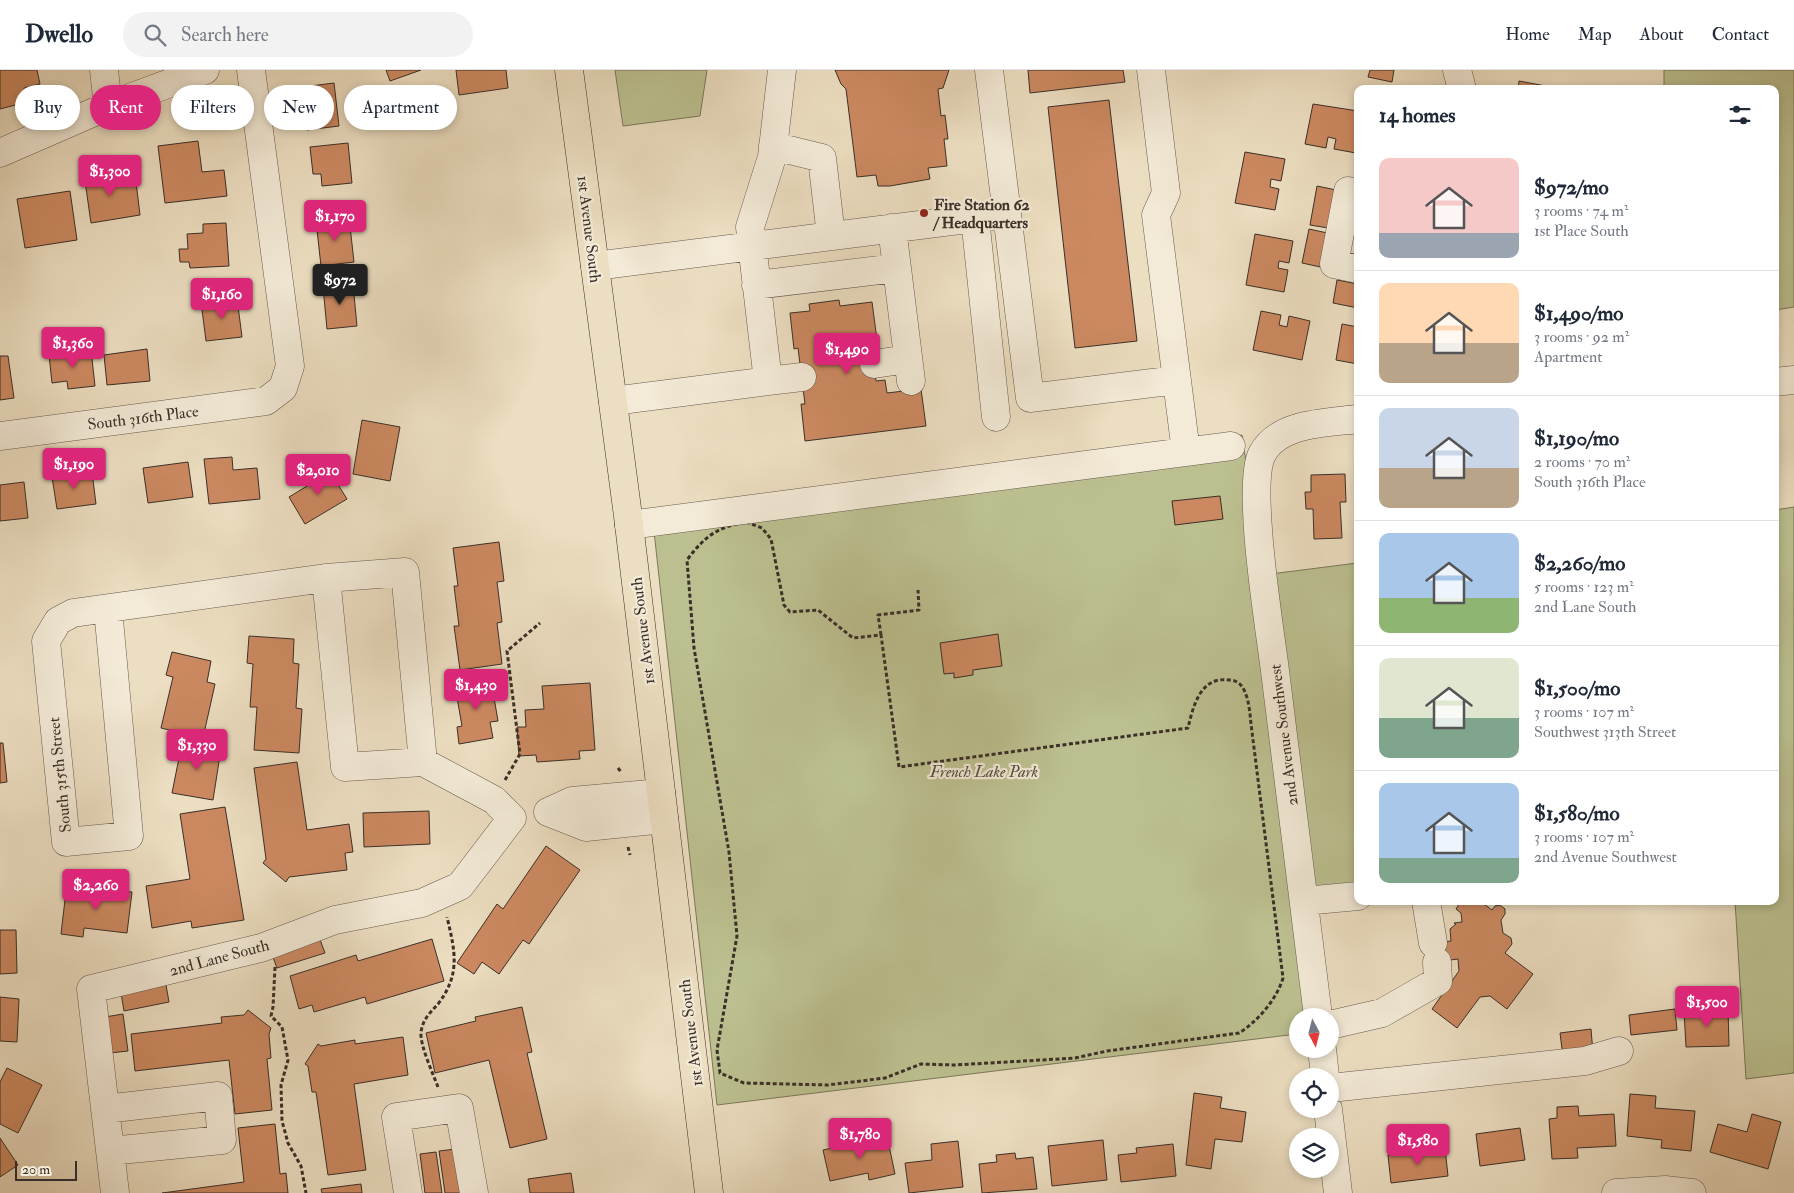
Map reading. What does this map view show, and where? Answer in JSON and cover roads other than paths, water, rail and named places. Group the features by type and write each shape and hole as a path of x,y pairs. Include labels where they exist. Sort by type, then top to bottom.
{"main road":[{"name":"1st Avenue South","path":"569,70 629,525 709,1193"}],"street":[{"path":"104,70 106,85"},
{"path":"161,86 205,70"},
{"name":"South 316th Place","path":"0,436 266,401 282,388 290,366 252,70"},
{"path":"768,381 751,246 752,216 772,157 782,70"},
{"path":"989,70 1030,398 1177,380"},
{"path":"1151,70 1166,193 1156,215 1186,452"},
{"path":"1457,70 1461,85"},
{"path":"0,153 90,114"},
{"path":"774,146 822,158 831,236"},
{"path":"1354,192 1348,191 1334,264 1354,268"},
{"path":"595,266 1007,214"},
{"path":"975,218 996,417"},
{"path":"874,364 909,370 892,228"},
{"path":"756,285 896,268"},
{"path":"613,401 802,377"},
{"path":"1779,382 1794,380"},
{"name":"2nd Avenue Southwest","path":"1317,1008 1263,575 1257,488 1258,470 1262,454 1276,438 1290,430 1354,420"},
{"path":"629,525 1231,446"},
{"name":"South 315th Street","path":"108,609 129,836 66,842 46,641 58,621 73,613 326,578 405,572 423,762"},
{"path":"326,578 345,767 423,762 503,809 548,812 586,827 663,806"},
{"name":"2nd Lane South","path":"115,1193 91,989 245,952 335,920 422,904 460,886 503,809"},
{"path":"1304,901 1354,896"},
{"path":"1339,1022 1382,1013 1438,981 1427,905"},
{"path":"1339,1087 1585,1061 1619,1051"},
{"path":"105,1109 218,1096 222,1140 110,1151"},
{"path":"408,1193 396,1116 459,1108 474,1193"},
{"path":"1329,1118 1338,1193"},
{"path":"1616,1193 1651,1190 1692,1193"}],"place":[{"name":"Fire Station 62 / Headquarters","path":"924,213"}],"park label":[{"name":"French Lake Park","path":"984,771"}]}
